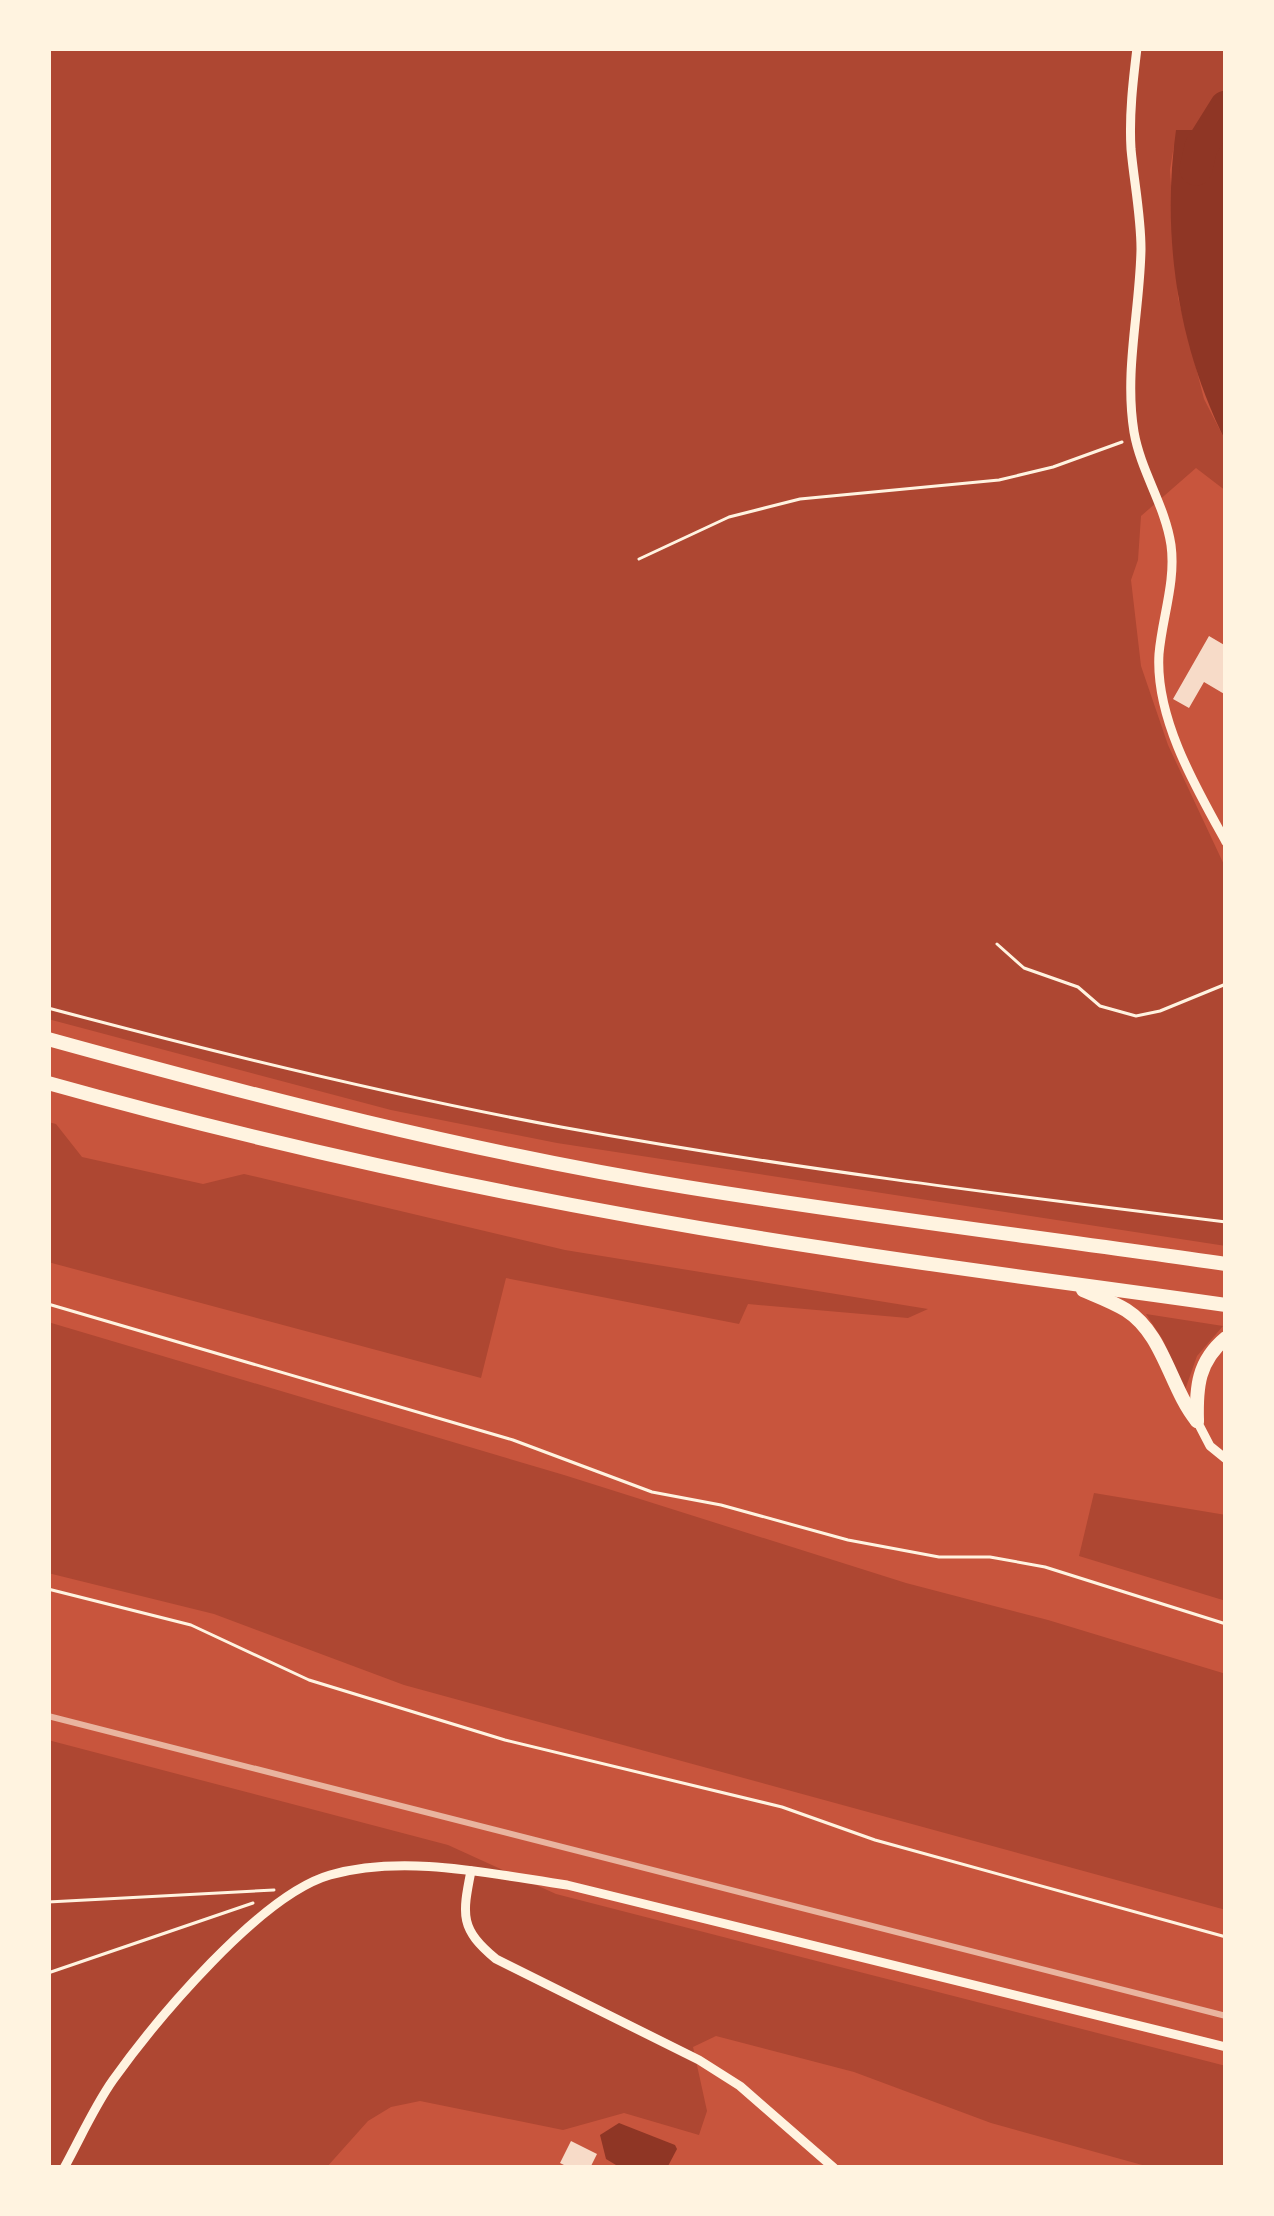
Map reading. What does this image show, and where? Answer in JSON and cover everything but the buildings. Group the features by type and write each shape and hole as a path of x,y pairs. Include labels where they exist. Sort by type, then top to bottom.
{"highway":[{"path":"48,1035 239,1092 472,1145 683,1186 1226,1264"},
{"path":"48,1083 325,1155 500,1191 829,1249 1226,1305"},
{"path":"1066,1282 1129,1312 1148,1331 1197,1421"},
{"path":"1197,1421 1200,1371 1226,1339"}],"street":[{"path":"1137,48 1131,144 1141,243 1129,394 1145,474 1166,518 1172,551 1159,653 1160,684 1194,780 1226,842"},
{"path":"1197,1421 1210,1446 1226,1459"},
{"path":"64,2168 112,2081 239,1934 295,1889 332,1874 377,1868 471,1871 629,1899 1226,2047"},
{"path":"471,1871 465,1919 471,1938 496,1959 699,2060 740,2086 834,2168"}],"path":[{"path":"639,559 729,517 800,499 999,480 1053,467 1135,437"},
{"path":"997,944 1024,968 1078,987 1100,1006 1136,1016 1226,984"},
{"path":"48,1007 203,1049 562,1127 856,1174 1226,1222"},
{"path":"48,1304 513,1440 652,1492 939,1557 990,1557 1046,1567 1226,1624"},
{"path":"48,1589 191,1625 309,1680 505,1740 782,1807 875,1840 1226,1937"},
{"path":"48,1902 295,1889"},
{"path":"48,1973 250,1904"}],"shaded area":[{"path":"48,48 1226,48 1226,147 1174,145 1170,170 1178,298 1204,399 1226,442 1226,491 1196,468 1141,516 1138,560 1131,580 1141,666 1168,745 1226,869 1226,1246 557,1143 391,1110 48,1019"},
{"path":"1176,130 1226,130 1226,442 1196,368 1177,290 1171,210"},
{"path":"48,1122 56,1124 82,1157 203,1184 244,1174 565,1250 928,1309 908,1318 748,1304 739,1324 506,1278 481,1378 48,1262"},
{"path":"1146,1314 1223,1326 1197,1356 1185,1390 1163,1340"},
{"path":"48,1322 564,1475 906,1583 1226,1674 1226,1910 404,1685 214,1614 48,1573"},
{"path":"1094,1493 1226,1515 1226,1601 1079,1556"},
{"path":"48,1740 448,1845 556,1894 1226,2066 1226,2168 1153,2168 991,2123 854,2072 716,2036 693,2047 707,2111 699,2135 624,2113 563,2130 420,2101 391,2107 368,2121 326,2168 48,2168"},
{"path":"619,2123 675,2145 667,2168 621,2168 606,2159 600,2135"}],"waterway":[{"path":"1196,169 1201,147 1226,107"}],"railway":[{"path":"48,1716 1226,2016"}]}
